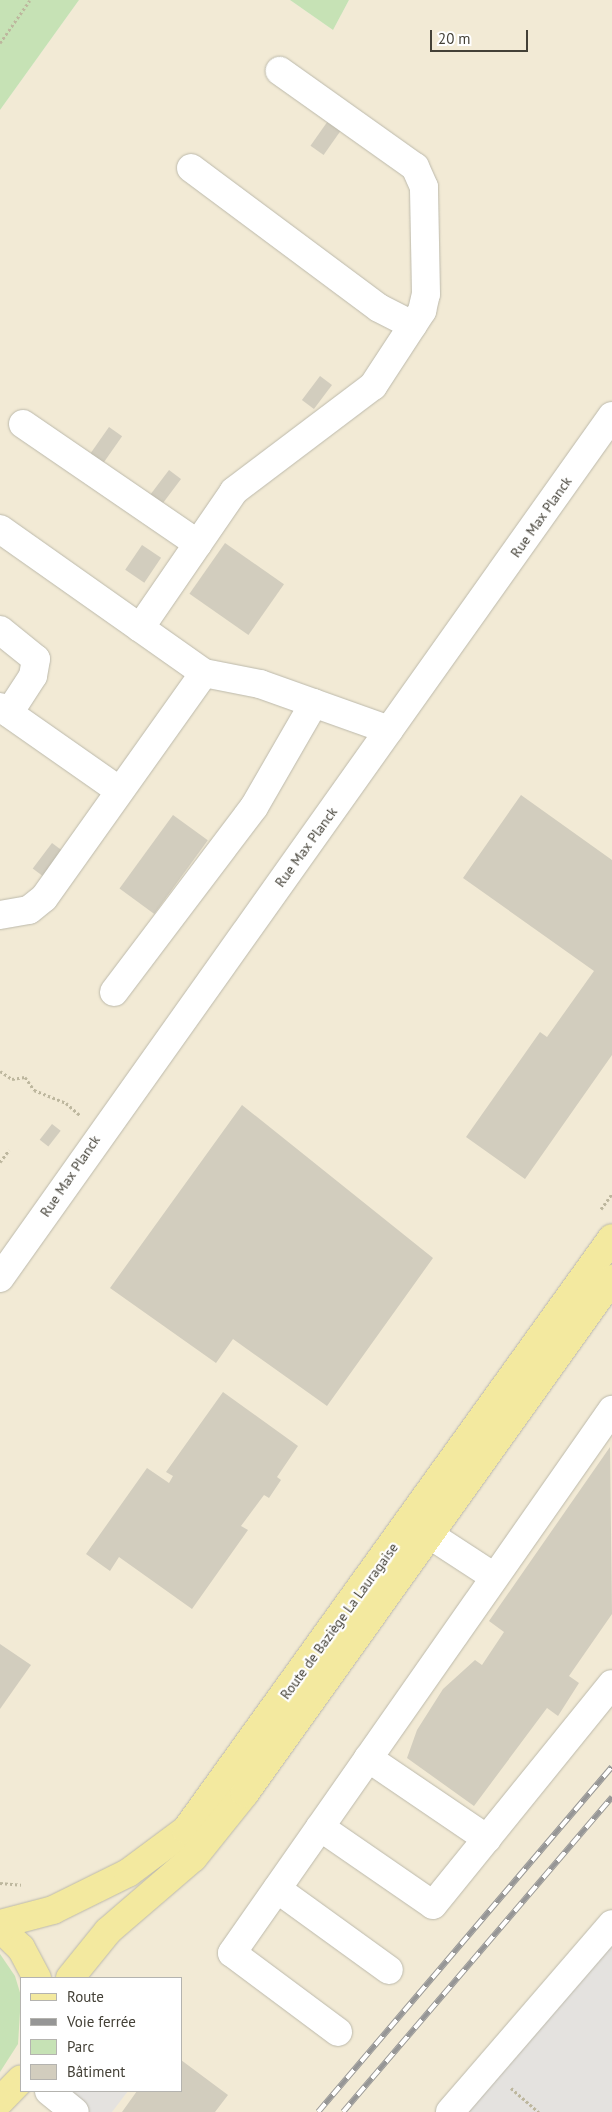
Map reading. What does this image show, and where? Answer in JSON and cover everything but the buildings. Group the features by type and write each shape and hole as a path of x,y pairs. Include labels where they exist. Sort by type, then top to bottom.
{"main road":[{"name":"Route de Baziège La Lauragaise","path":"0,1924 53,1910 128,1874 186,1830 612,1238"},
{"name":"Route de Baziège La Lauragaise","path":"71,1977 108,1931 193,1858 430,1534 612,1279"},
{"path":"0,1928 21,1948 36,1977"},
{"path":"0,2101 20,2080"}],"street":[{"path":"140,628 246,479 374,386 413,325 426,294 424,187 415,167 280,72"},
{"path":"192,168 379,308 413,325"},
{"name":"Rue Max Planck","path":"0,1278 100,1131 389,730 612,416"},
{"path":"23,424 198,544"},
{"path":"0,529 204,673 260,684 389,730"},
{"path":"0,630 36,659 33,676 4,710 120,791"},
{"path":"0,914 28,910 44,898 204,673"},
{"path":"114,992 254,807 314,704"},
{"path":"338,2032 232,1953 493,1576 612,1410"},
{"path":"430,1534 493,1576"},
{"path":"320,1826 434,1905 612,1684"},
{"path":"368,1758 487,1839"},
{"path":"277,1889 389,1970"},
{"path":"450,2112 612,1924"},
{"path":"51,2092 75,2112"}],"path":[{"path":"0,43 30,0"},
{"path":"0,1071 12,1079 25,1078 34,1090 66,1103 100,1131"},
{"path":"0,1162 8,1150"},
{"path":"0,1883 29,1886"},
{"path":"487,2068 539,2112"}],"shaded area":[{"path":"79,0 290,0 333,30 349,0 612,0 612,2112 0,2112 0,110"},
{"path":"612,1942 612,2112 468,2112"},
{"path":"68,2092 127,2092 112,2112 54,2112"}],"green space":[{"path":"0,0 79,0 0,110"},
{"path":"290,0 349,0 333,30"},
{"path":"0,1954 15,1976 20,1993 20,2012 18,2044 0,2072"}],"railway":[{"path":"318,2112 612,1767"},
{"path":"343,2112 612,1797"}]}
